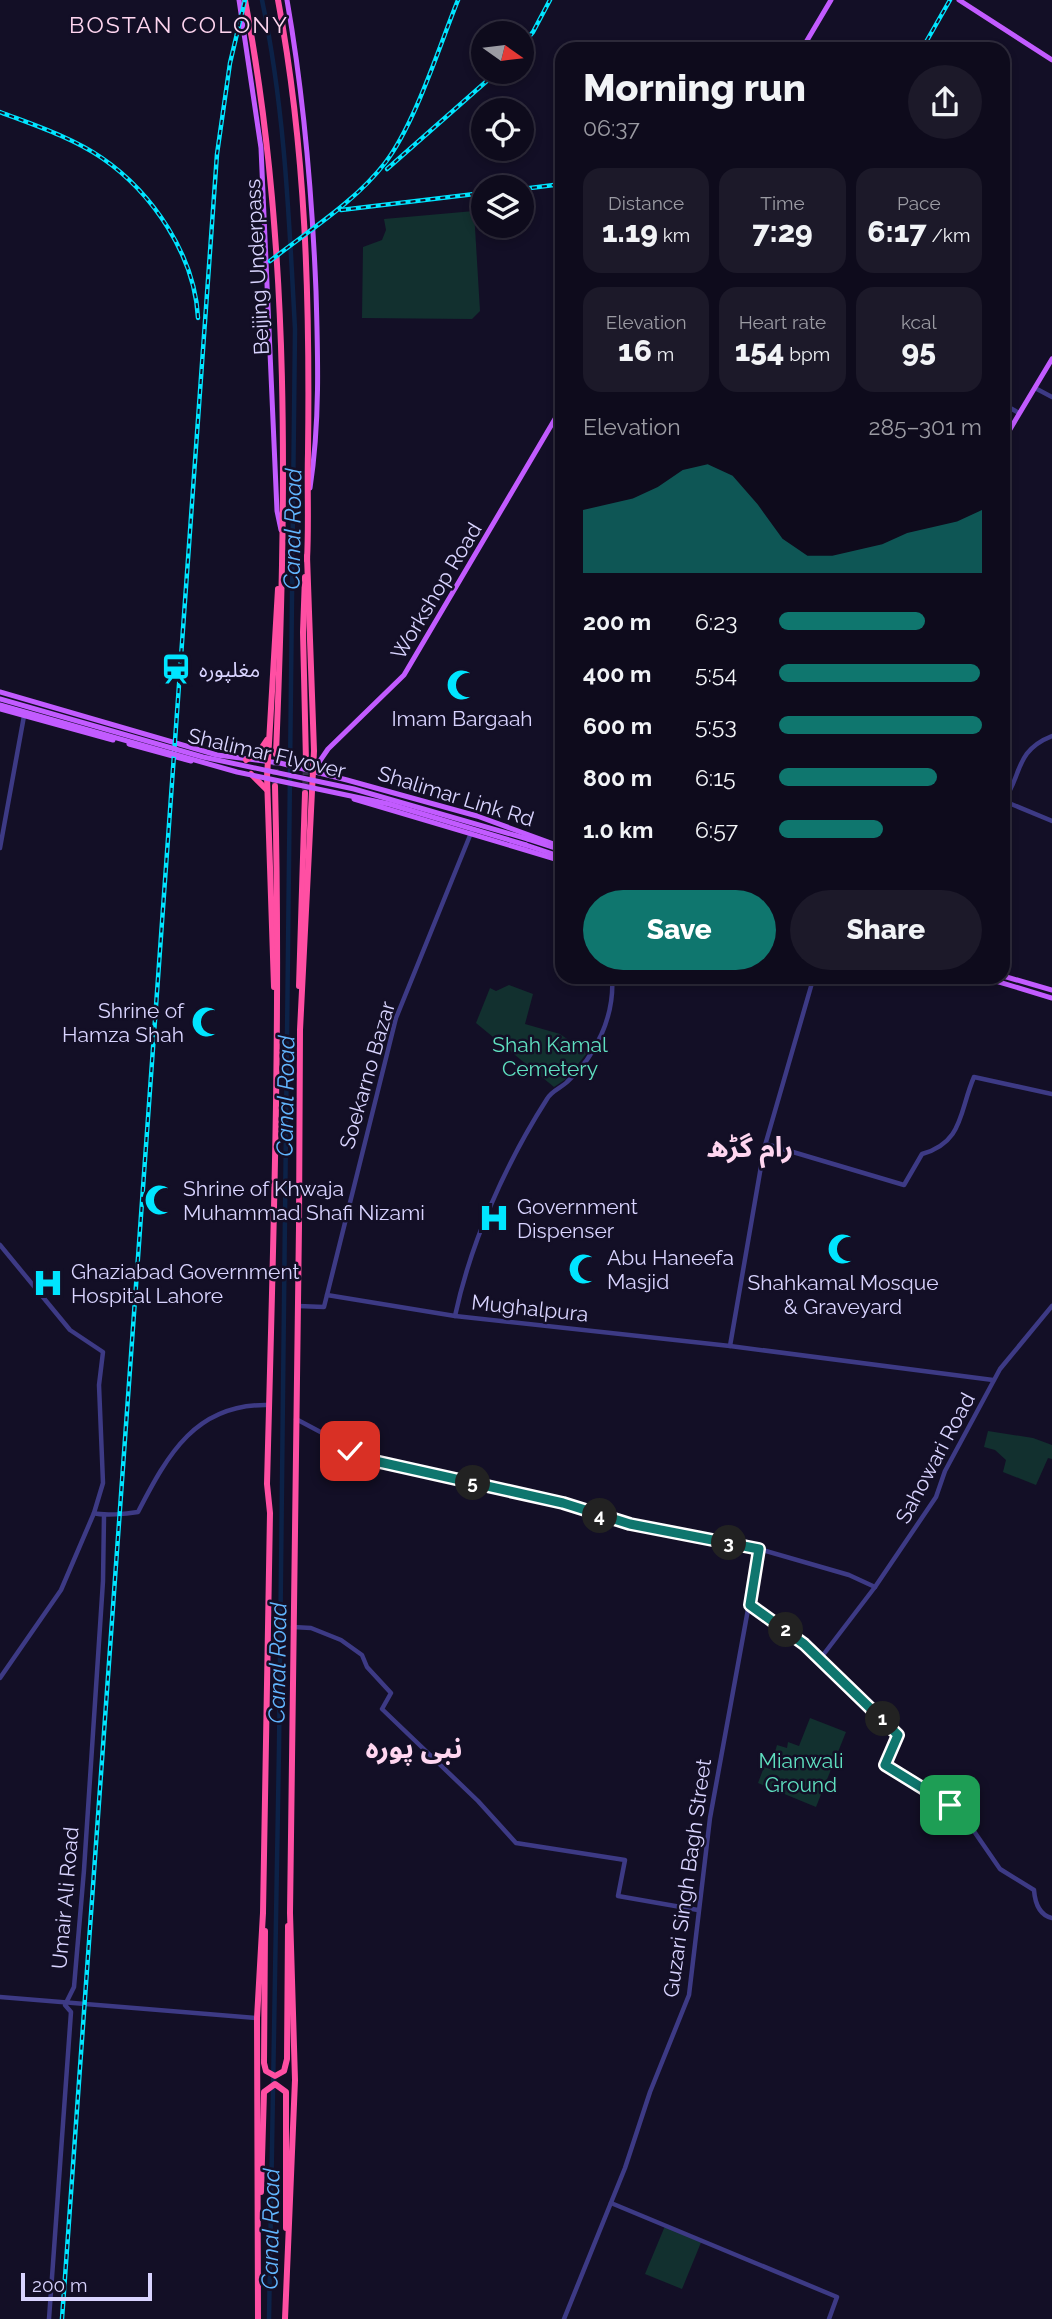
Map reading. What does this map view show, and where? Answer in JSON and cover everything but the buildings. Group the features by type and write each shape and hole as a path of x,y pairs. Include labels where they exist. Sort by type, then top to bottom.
{"highway":[{"name":"Beijing Underpass","path":"245,0 265,117 270,170 280,356 281,569"},
{"path":"278,0 293,95 303,198 310,366 309,495 303,632 306,762"},
{"path":"300,1030 313,788 307,556"},
{"path":"276,1020 271,952 267,777 281,569"},
{"path":"276,754 281,569"},
{"path":"246,760 258,752 269,737"},
{"path":"250,774 267,790"},
{"path":"258,2319 257,2018 263,1913 277,783"},
{"path":"286,2251 292,2203 295,2080 290,1913 299,925 305,793"},
{"path":"263,1913 266,1948 264,2068 275,2076 285,2068 286,1936 290,1913"},
{"path":"258,2218 264,2092 275,2084 286,2092 285,2319"}],"main road":[{"path":"239,0 261,148 277,511 281,533"},
{"path":"287,0 307,142 314,248 317,440 309,495"},
{"path":"806,42 831,0"},
{"path":"958,0 1052,60"},
{"path":"1010,429 1052,359"},
{"name":"Workshop Road","path":"313,771 328,749 404,675 555,419"},
{"name":"Shalimar Link Rd","path":"0,692 177,743 246,760 299,767 477,816 555,846"},
{"name":"Shalimar Flyover","path":"0,699 203,757 354,789 527,842"},
{"name":"Shalimar Link Rd","path":"0,707 175,757 267,777 277,783 302,785 555,857"},
{"name":"Shalimar Flyover","path":"0,707 237,772 389,804 527,842"},
{"path":"175,757 177,743"},
{"path":"527,842 555,856"},
{"name":"Shalimar Link Rd","path":"527,842 555,848"},
{"path":"1010,978 1052,990"},
{"path":"1006,984 1052,998"}],"street":[{"path":"1035,387 1052,397"},
{"path":"1010,408 1019,414"},
{"path":"0,848 24,716"},
{"path":"1010,787 1017,770 1036,742 1052,736"},
{"path":"1010,804 1052,821"},
{"name":"Soekarno Bazar","path":"327,1295 396,1018 471,832"},
{"path":"455,1316 484,1224 519,1148 548,1095 568,1082 596,1046 607,1017 611,984"},
{"path":"730,1346 766,1144 812,984"},
{"path":"766,1144 904,1185 922,1154 941,1147 953,1136 974,1077 1052,1094"},
{"path":"0,1245 70,1330 103,1352 99,1385 103,1483 94,1513 61,1590 0,1678"},
{"path":"297,1306 324,1307 327,1295"},
{"name":"Mughalpura","path":"327,1295 455,1316 730,1346 993,1380"},
{"name":"Sahowari Road","path":"820,1659 876,1587 936,1497 945,1471 993,1380 1052,1306"},
{"path":"94,1513 104,1516 119,1512 138,1512 173,1451 202,1420 243,1405 270,1405"},
{"path":"296,1419 375,1461 563,1503 630,1524 759,1549 849,1576 876,1587"},
{"name":"Umair Ali Road","path":"49,2319 71,2012 65,2003 74,1987 86,1842 103,1581 104,1516"},
{"name":"Guzari Singh Bagh Street","path":"564,2319 689,1995 709,1818 759,1549"},
{"path":"750,1605 820,1659 898,1735 885,1765 951,1807 969,1824 991,1860 1010,1876 1034,1890 1037,1906 1046,1917 1052,1918"},
{"path":"293,1627 320,1631 341,1640 362,1655 368,1667 391,1693 382,1709 478,1801 516,1843 625,1860 618,1896 698,1910"},
{"path":"0,1997 257,2018"},
{"path":"611,2203 837,2297 829,2319"}],"green space":[{"path":"471,211 471,238 476,238 480,311 472,319 362,318 363,247 382,240 386,230 384,219"},
{"name":"Shah Kamal Cemetery","path":"509,985 533,994 525,1024 560,1034 587,1053 566,1079 554,1087 476,1023 490,988 496,991"},
{"path":"988,1431 1033,1438 1052,1445 1052,1459 1048,1458 1036,1485 1003,1472 1006,1460 995,1450 984,1447"},
{"name":"Mianwali Ground","path":"810,1718 846,1732 816,1807 758,1783 764,1767 770,1769 777,1745 787,1748 788,1742 799,1746"},
{"path":"665,2226 702,2240 682,2289 645,2274"}],"waterway":[{"name":"Canal Road","path":"262,0 281,123 295,329 279,1748 269,2319"}],"tunnel":[{"path":"275,784 276,754"},
{"path":"305,793 306,762"}],"railway":[{"path":"62,2319 217,154 230,63 245,0"},
{"path":"270,261 360,191 385,163 416,107 458,0"},
{"path":"534,30 550,0"},
{"path":"926,42 950,0"},
{"path":"387,169 483,84"},
{"path":"0,112 78,144 121,172 138,189 154,208 180,249 189,272 198,318"},
{"path":"534,188 555,185"},
{"path":"341,210 471,194"}],"place":[{"name":"مغلپورہ","path":"176,669"},
{"name":"Imam Bargaah","path":"462,685"},
{"name":"Shrine of Hamza Shah","path":"207,1022"},
{"name":"Shrine of Khwaja Muhammad Shafi Nizami","path":"160,1200"},
{"name":"Government Dispenser","path":"494,1218"},
{"name":"Shahkamal Mosque & Graveyard","path":"843,1249"},
{"name":"Abu Haneefa Masjid","path":"584,1269"},
{"name":"Ghaziabad Government Hospital Lahore","path":"48,1283"}],"district":[{"name":"BOSTAN COLONY","path":"179,24"},
{"name":"رام گڑھ","path":"750,1147"},
{"name":"نبی پورہ","path":"414,1748"}],"route":[{"path":"350,1451 390,1465 563,1503 613,1520 759,1549 750,1605 804,1644 898,1735 896,1746 885,1765 950,1805"}]}
